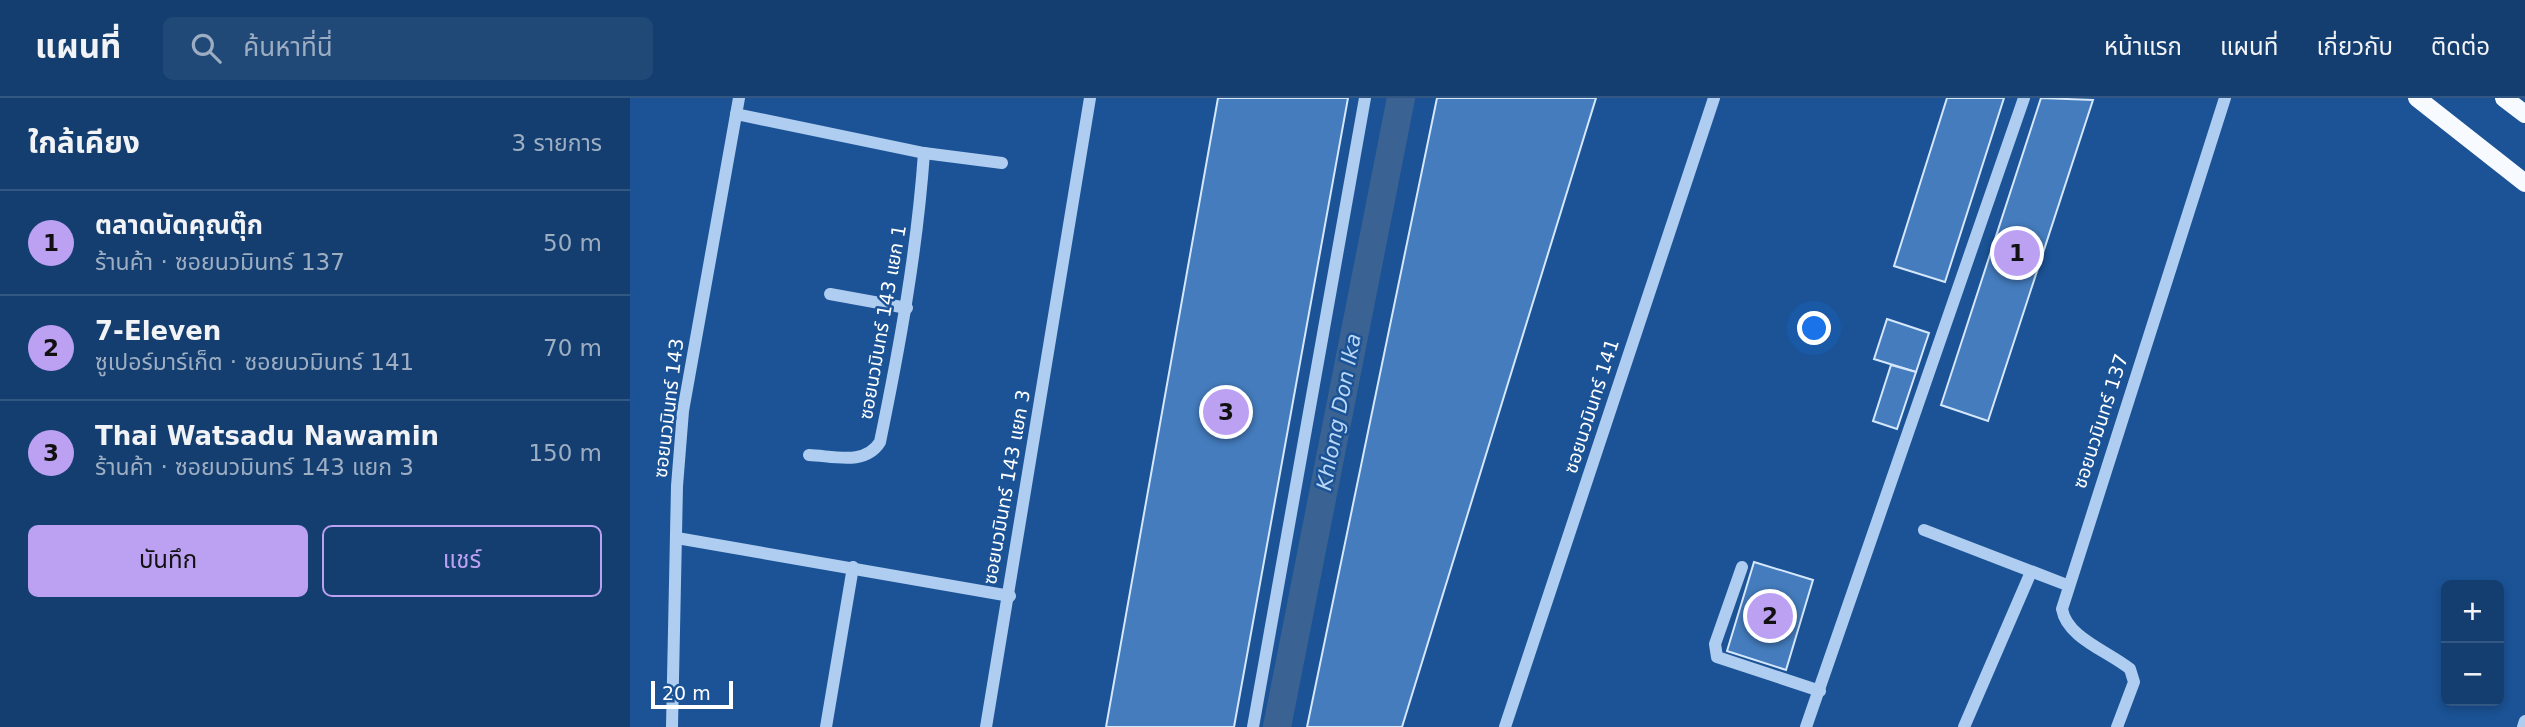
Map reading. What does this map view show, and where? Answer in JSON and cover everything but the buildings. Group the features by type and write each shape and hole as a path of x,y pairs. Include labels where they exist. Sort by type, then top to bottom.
{"main road":[{"path":"2417,98 2525,183"},
{"path":"2504,98 2525,114"}],"street":[{"name":"ซอยนวมินทร์ 143","path":"672,727 683,411 739,98"},
{"name":"ซอยนวมินทร์ 143 แยก 3","path":"677,538 1010,596 1090,98"},
{"path":"1253,727 1365,98"},
{"name":"ซอยนวมินทร์ 141","path":"1505,727 1714,98"},
{"path":"1806,727 2024,98"},
{"name":"ซอยนวมินทร์ 137","path":"2118,727 2134,682 2130,669 2064,622 2062,608 2067,585 2225,98"},
{"path":"736,114 924,153 1002,163"},
{"name":"ซอยนวมินทร์ 143 แยก 1","path":"809,455 863,458 873,453 880,442 907,308 918,231 924,153"},
{"path":"830,294 907,308"},
{"path":"1924,530 2067,585"},
{"path":"1742,567 1715,644 1717,657 1820,691"},
{"path":"826,727 853,568"},
{"path":"1964,727 2031,572"},
{"path":"986,727 1010,596"},
{"path":"2523,727 2525,721"}],"waterway":[{"name":"Khlong Don Ika","path":"1277,727 1401,98"}],"place":[{"name":"ตลาดนัดคุณตุ๊ก","path":"2017,253"},
{"name":"Thai Watsadu Nawamin","path":"1226,412"},
{"name":"7-Eleven","path":"1770,616"}]}
